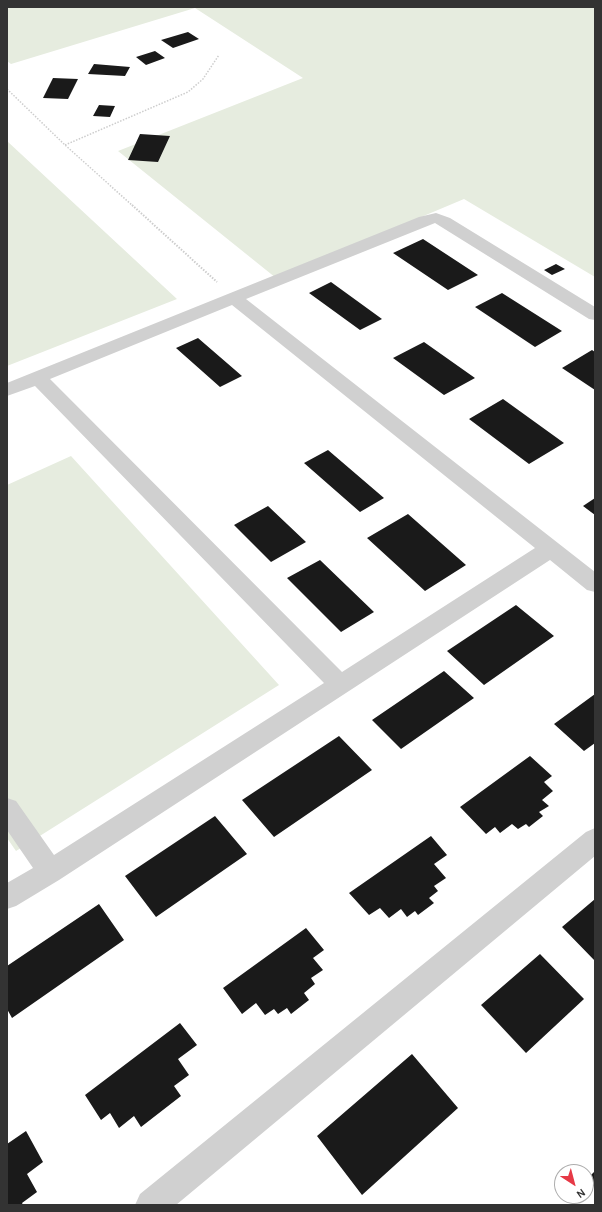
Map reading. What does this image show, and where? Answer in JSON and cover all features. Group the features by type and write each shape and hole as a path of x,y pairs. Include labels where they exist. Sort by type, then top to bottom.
{"street":[{"path":"7,390 425,220 436,218 444,221 595,316"},
{"path":"233,297 595,584"},
{"path":"38,378 340,685"},
{"path":"7,897 50,872 550,549"},
{"path":"7,809 50,872"},
{"path":"151,1205 595,840"}],"path":[{"path":"65,145 188,92 203,79 219,55"},
{"path":"7,89 65,145 233,297"}],"shaded area":[{"path":"7,7 595,7 595,277 464,199 276,278 118,151 303,78 195,8 11,64 7,61"},
{"path":"7,141 177,299 7,366"},
{"path":"71,456 279,685 16,851 7,838 7,485"}],"building":[{"path":"188,32 199,39 173,48 161,40"},
{"path":"155,51 165,58 146,65 136,57"},
{"path":"94,64 130,67 125,76 88,74"},
{"path":"53,78 78,79 68,99 43,98"},
{"path":"99,105 115,106 110,117 93,116"},
{"path":"140,134 170,136 158,162 128,160"},
{"path":"423,239 478,275 448,290 393,253"},
{"path":"556,264 565,269 552,275 544,270"},
{"path":"331,282 382,319 360,330 309,293"},
{"path":"502,293 562,331 535,347 475,307"},
{"path":"198,338 242,376 220,387 176,348"},
{"path":"424,342 475,378 444,395 393,358"},
{"path":"592,350 595,352 595,390 562,368"},
{"path":"503,399 564,443 529,464 469,419"},
{"path":"328,450 384,498 360,512 304,463"},
{"path":"595,498 595,515 583,506"},
{"path":"268,506 306,542 271,562 234,525"},
{"path":"408,514 466,565 425,591 367,538"},
{"path":"320,560 374,612 341,632 287,578"},
{"path":"516,605 554,636 484,685 447,651"},
{"path":"444,671 474,698 401,749 372,720"},
{"path":"595,694 595,743 584,751 554,724"},
{"path":"339,736 372,770 274,837 242,800"},
{"path":"530,756 552,776 544,782 553,791 542,800 549,806 539,812 543,816 529,827 526,824 518,829 512,824 500,833 495,827 486,834 460,807"},
{"path":"215,816 247,854 156,917 125,876"},
{"path":"431,836 447,855 434,864 446,878 434,886 438,891 429,898 434,903 418,915 415,911 407,917 401,909 389,918 380,908 369,915 349,893"},
{"path":"595,899 595,961 562,927"},
{"path":"99,904 124,940 12,1018 7,1009 7,966"},
{"path":"306,928 324,950 313,958 323,970 311,978 315,984 304,993 309,1000 291,1014 287,1008 278,1014 274,1009 265,1015 256,1003 242,1014 223,988"},
{"path":"540,954 584,999 526,1053 481,1005"},
{"path":"180,1023 197,1045 178,1059 189,1075 174,1086 181,1096 141,1127 134,1116 119,1128 110,1113 101,1120 85,1095"},
{"path":"412,1054 458,1108 362,1195 317,1136"},
{"path":"26,1131 43,1162 27,1174 37,1192 22,1203 23,1205 7,1205 7,1144"},
{"path":"595,1171 595,1188 594,1187"}]}
